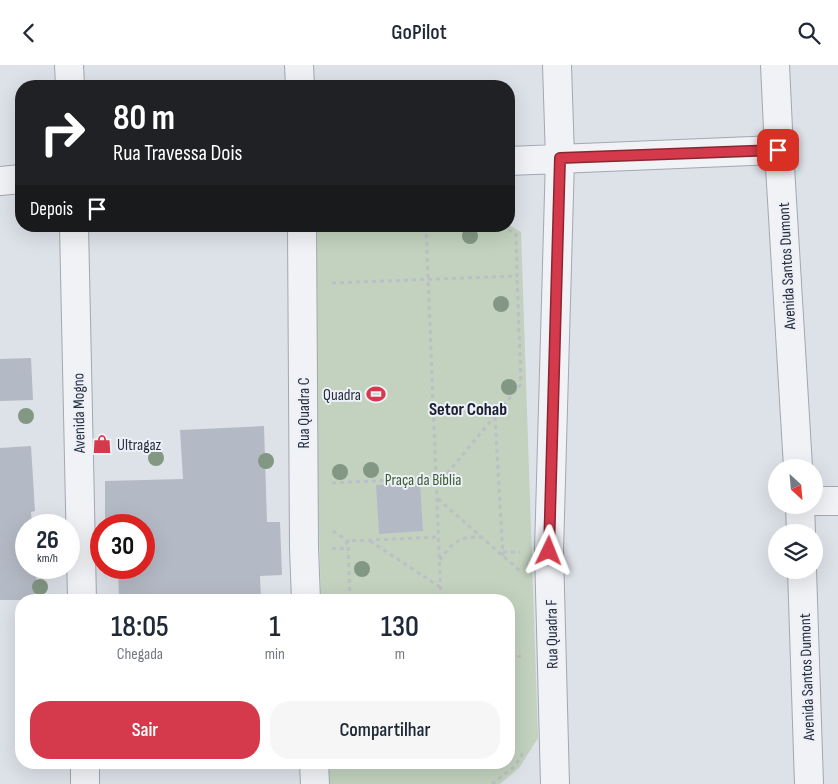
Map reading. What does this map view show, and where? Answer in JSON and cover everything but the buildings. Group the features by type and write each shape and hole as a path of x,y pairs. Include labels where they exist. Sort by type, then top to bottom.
{"street":[{"path":"69,65 70,80"},
{"path":"299,65 300,80"},
{"name":"Rua Quadra F","path":"555,784 549,551 560,158 557,65"},
{"name":"Avenida Santos Dumont","path":"775,65 778,150 797,459"},
{"path":"515,161 778,150"},
{"path":"0,181 15,180"},
{"name":"Avenida Mogno","path":"74,232 82,594"},
{"name":"Rua Quadra C","path":"302,232 306,594"},
{"path":"823,501 838,501"},
{"name":"Avenida Santos Dumont","path":"802,579 809,784"},
{"path":"85,769 85,784"},
{"path":"314,769 315,784"}],"path":[{"path":"426,232 441,594"},
{"path":"436,486 521,385 516,234 512,232"},
{"path":"326,284 517,277"},
{"path":"495,416 503,556"},
{"path":"325,484 436,478"},
{"path":"437,498 521,572"},
{"path":"348,541 438,537"},
{"path":"439,560 452,544 471,537 481,537"},
{"path":"370,540 441,587"}],"green space":[{"name":"Praça da Bíblia","path":"515,228 521,232 538,738 519,768 500,784 330,784 329,769 515,769 515,594 321,594 310,233 515,232"}],"place":[{"name":"Quadra","path":"376,394"},
{"name":"Ultragaz","path":"102,444"}],"district":[{"name":"Setor Cohab","path":"468,409"}],"route":[{"path":"549,551 560,158 778,150"}]}
